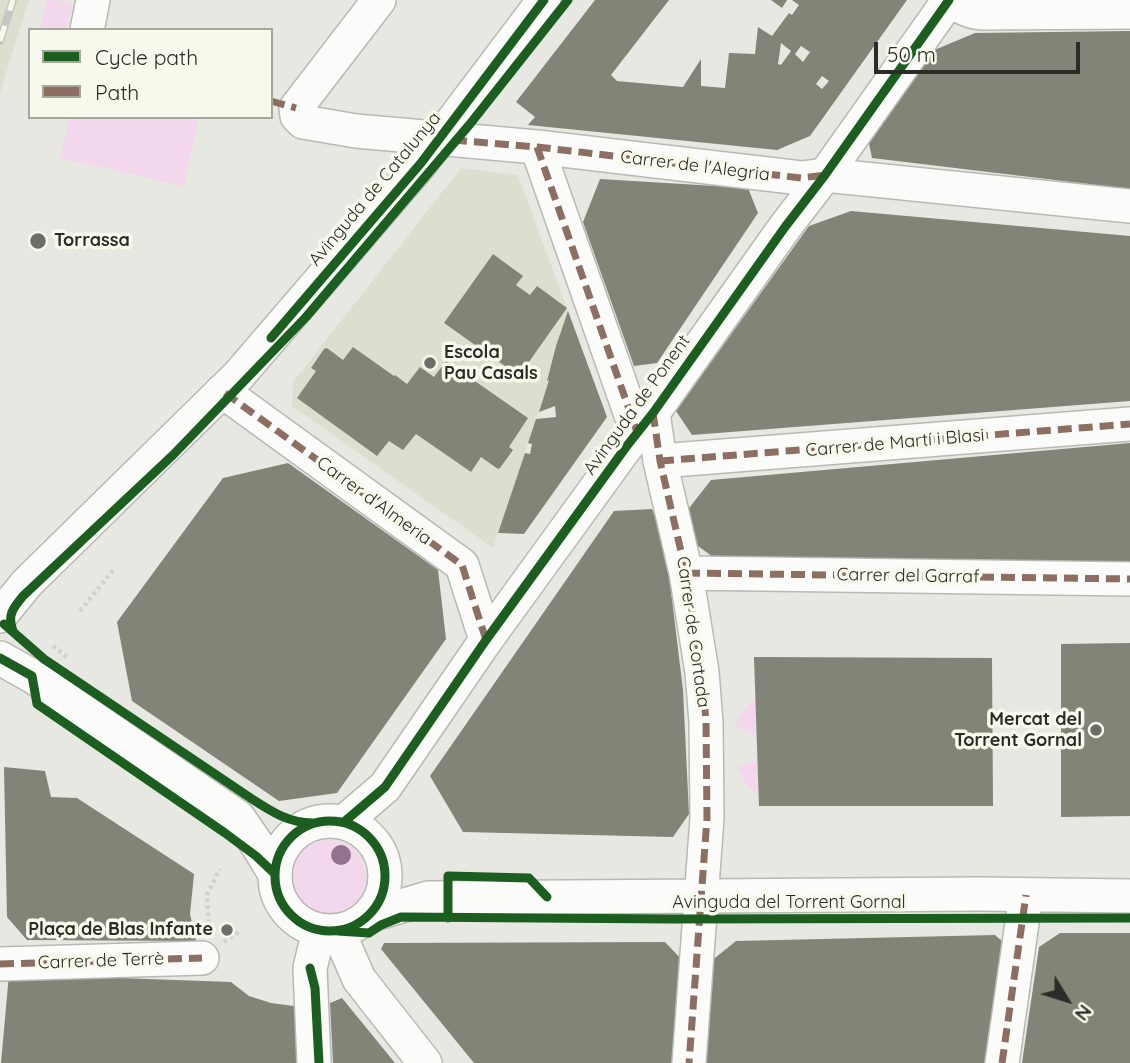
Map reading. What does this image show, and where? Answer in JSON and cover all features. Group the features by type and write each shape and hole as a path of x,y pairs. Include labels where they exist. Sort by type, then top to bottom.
{"street":[{"path":"86,28 93,0"},
{"path":"284,105 379,0"},
{"name":"Avinguda de Catalunya","path":"0,616 32,578 260,351 441,139 544,0"},
{"path":"950,0 965,10 982,13 1130,12"},
{"name":"Avinguda de Ponent","path":"365,838 385,787 486,640 950,0"},
{"name":"Carrer de l'Alegria","path":"284,105 303,122 356,131 537,147 801,178 825,175 1130,206"},
{"name":"Carrer de Cortada","path":"537,147 660,461 686,573 702,672 706,723 707,818 690,1063"},
{"name":"Carrer d'Almeria","path":"222,391 462,565 486,640"},
{"name":"Carrer de Martí i Blasi","path":"660,461 1130,424"},
{"name":"Carrer del Garraf","path":"686,573 1130,579"},
{"path":"0,658 32,676 238,817 275,874"},
{"path":"238,817 301,829"},
{"path":"365,838 385,868 379,901 368,915 355,926 328,931 304,925 292,916 282,904 276,890 277,861 282,848 301,829 313,823 328,821 365,838 406,881 428,898"},
{"path":"1002,1063 1026,895"},
{"name":"Avinguda del Torrent Gornal","path":"368,915 428,898 1130,895"},
{"path":"314,1063 310,968 328,931"},
{"path":"328,931 359,979 425,1063"},
{"name":"Carrer de Terrè","path":"0,964 202,958"}],"path":[{"path":"80,611 115,568"},
{"path":"53,646 68,657"},
{"path":"202,958 212,951 207,895 220,869"}],"shaded area":[{"path":"0,0 29,0 0,93"},
{"path":"47,0 72,4 66,28 40,28"},
{"path":"70,119 199,119 184,186 60,158"},
{"name":"Escola Pau Casals","path":"461,168 518,175 568,311 556,346 549,380 493,548 292,406 293,382"},
{"path":"759,697 763,727 756,735 734,725 750,703"},
{"path":"758,760 759,796 747,785 736,767"},
{"path":"322,840 336,840 350,846 360,856 366,877 364,891 350,908 336,914 322,914 308,908 298,898 292,884 292,870 298,856 308,846"}],"building":[{"path":"595,0 669,0 611,75 617,81 683,87 701,59 701,86 725,88 729,53 755,54 758,27 772,36 789,13 792,15 799,5 792,0 907,0 810,136 777,150 528,125 535,117 516,102","holes":["781,43 791,51 781,65 778,64","801,46 810,52 803,62 795,54","822,76 829,81 822,89 816,84"]},
{"path":"771,0 787,0 782,8"},
{"path":"1130,31 1130,189 872,158 868,139 932,51 975,33"},
{"path":"600,179 748,188 758,213 657,363 634,366 583,222"},
{"path":"851,211 1130,236 1130,401 692,435 676,411 809,226"},
{"path":"493,254 523,276 516,285 530,295 537,286 567,308 519,376 444,323"},
{"path":"568,311 607,417 524,534 498,533 525,453 530,454 532,444 528,443 536,419 556,417 555,406 539,412"},
{"path":"353,347 407,384 420,367 434,377 446,361 528,418 509,447 513,450 500,468 481,457 471,472 416,434 403,450 389,441 377,456 297,398 316,371 311,368 324,349 327,348 343,360"},
{"path":"1130,443 1130,563 717,560 694,543 686,512 711,480"},
{"path":"288,463 438,570 446,639 337,793 279,801 132,701 117,622 223,478"},
{"path":"652,509 665,542 683,690 689,814 673,837 463,832 430,776 614,511"},
{"name":"Mercat del Torrent Gornal","path":"1130,643 1130,816 1061,817 1061,644"},
{"name":"Mercat del Torrent Gornal","path":"754,657 992,658 993,806 759,806"},
{"path":"4,767 45,771 51,797 77,798 194,874 190,914 196,941 27,940 7,917"},
{"path":"1060,933 1130,933 1130,1063 1022,1063 1039,947"},
{"path":"995,935 1010,948 991,1063 701,1063 710,962 736,941"},
{"path":"665,942 684,962 676,1063 474,1063 381,949 384,943"},
{"path":"9,974 231,982 249,996 271,1003 301,1007 301,1063 1,1063"},
{"path":"342,998 395,1063 333,1063 330,1003"}],"railway":[{"path":"0,41 13,0"}],"marked path":[{"path":"273,102 296,108"},
{"path":"453,140 537,147 801,178 825,175"},
{"path":"537,147 637,432"},
{"path":"225,393 462,565 486,640"},
{"path":"653,413 660,461 686,573 702,672 706,722 707,818 689,1063"},
{"path":"660,461 1130,424"},
{"path":"686,573 1130,579"},
{"path":"1002,1063 1026,895"},
{"path":"0,964 202,958"}],"cycle path":[{"path":"271,338 421,163 544,0"},
{"path":"13,631 12,612 23,596 173,455 306,317 470,124 568,0"},
{"path":"344,822 385,787 486,640 653,413 949,0"},
{"path":"4,624 44,659 259,804 288,819 313,823"},
{"path":"0,658 32,676 37,704 225,833 275,874"},
{"path":"330,821 351,825 369,837 381,855 385,876 381,897 369,915 351,927 330,931 309,927 291,915 279,897 275,876 279,855 291,837 309,825 330,821"},
{"path":"448,918 448,876 529,878 547,897"},
{"path":"338,931 369,933 401,917 1130,918"},
{"path":"310,968 315,988 319,1063"}],"place":[{"name":"Torrassa","path":"38,241"},
{"name":"Escola Pau Casals","path":"430,363"},
{"name":"Mercat del Torrent Gornal","path":"1096,730"},
{"name":"Plaça de Blas Infante","path":"227,930"}]}
